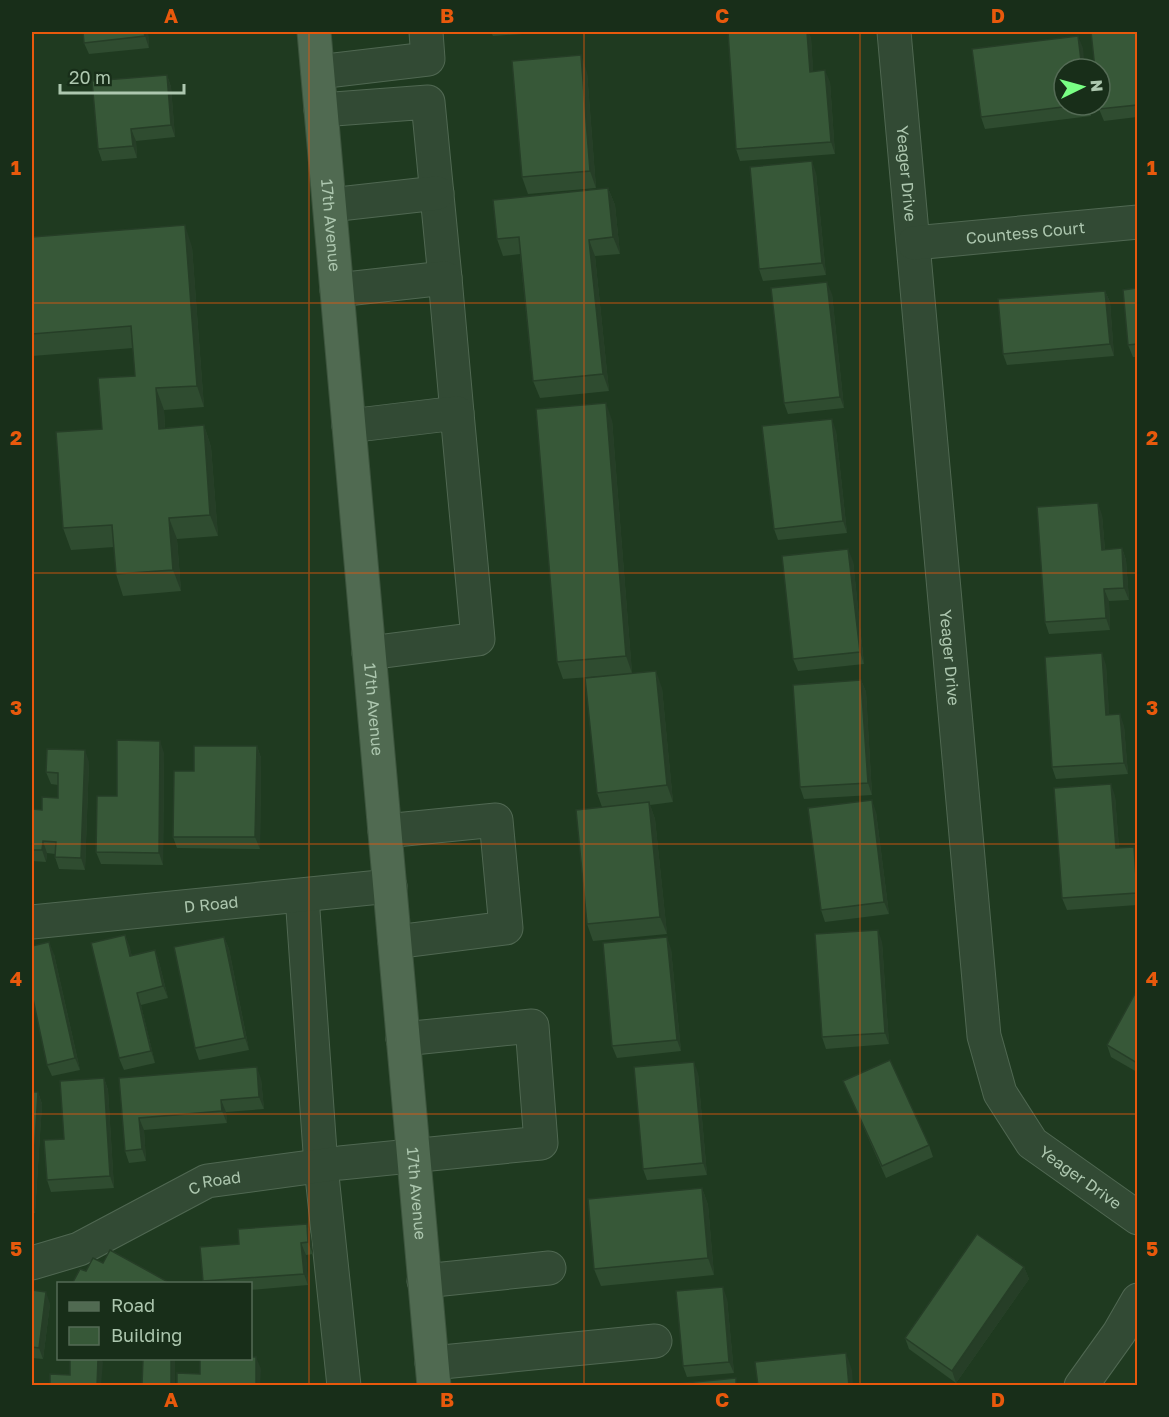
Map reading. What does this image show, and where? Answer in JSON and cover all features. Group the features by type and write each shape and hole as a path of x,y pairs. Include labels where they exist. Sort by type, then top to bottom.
{"main road":[{"name":"17th Avenue","path":"314,32 433,1374"}],"street":[{"path":"318,72 428,59 426,32"},
{"name":"Yeager Drive","path":"894,32 984,1036 1000,1093 1032,1143 1137,1218"},
{"path":"321,111 428,102 478,639 369,653"},
{"path":"330,205 437,193"},
{"name":"Countess Court","path":"914,243 1137,222"},
{"path":"337,290 445,278"},
{"path":"349,426 457,413"},
{"path":"385,831 496,820 506,928 395,942"},
{"name":"D Road","path":"32,922 390,886"},
{"path":"302,896 321,1166 344,1386"},
{"name":"C Road","path":"32,1263 79,1249 207,1181 321,1166 541,1143 532,1026 403,1039"},
{"path":"424,1281 549,1268"},
{"path":"1081,1386 1119,1333 1137,1300"},
{"path":"433,1374 655,1341"}],"building":[{"path":"83,32 144,32 145,36 84,43"},
{"path":"728,32 807,32 810,72 825,70 831,142 736,149"},
{"path":"1091,32 1137,32 1137,105 1112,108 1112,57 1094,57"},
{"path":"1078,36 1081,57 1052,57 1052,108 981,117 972,49"},
{"path":"581,55 590,171 522,177 512,61"},
{"path":"167,75 171,125 131,129 133,146 98,149 92,81"},
{"path":"812,161 822,263 759,269 750,167"},
{"path":"608,188 613,237 589,240 603,374 533,381 519,237 497,239 493,200"},
{"path":"185,225 197,386 156,388 159,429 204,425 210,515 169,518 173,570 116,574 112,525 63,528 56,432 102,429 98,378 135,376 131,326 32,334 32,237"},
{"path":"827,282 840,397 784,403 771,288"},
{"path":"1137,288 1137,344 1128,345 1123,290"},
{"path":"1105,291 1110,344 1003,354 998,299"},
{"path":"606,403 626,656 557,662 536,409"},
{"path":"832,419 843,521 774,529 762,426"},
{"path":"1098,503 1102,550 1122,548 1124,588 1104,589 1106,618 1045,622 1037,507"},
{"path":"848,549 860,652 793,659 782,556"},
{"path":"1102,653 1106,715 1120,714 1124,763 1052,767 1045,657"},
{"path":"656,671 667,785 597,793 585,678"},
{"path":"861,680 868,783 800,787 793,685"},
{"path":"117,740 160,741 159,853 96,852 97,796 117,796"},
{"path":"194,746 257,746 255,837 173,837 174,771 194,771"},
{"path":"47,749 85,750 81,858 55,857 56,842 43,841 42,850 32,850 32,809 42,810 42,797 58,798 58,773 46,772"},
{"path":"1111,784 1116,848 1134,847 1137,893 1062,898 1054,788"},
{"path":"872,800 884,902 821,910 808,808"},
{"path":"649,802 660,917 587,924 576,810"},
{"path":"878,930 885,1033 822,1037 815,934"},
{"path":"125,935 130,956 155,950 163,986 137,993 151,1051 119,1058 91,943"},
{"path":"224,937 245,1038 195,1048 174,947"},
{"path":"667,937 677,1040 612,1046 603,943"},
{"path":"49,942 75,1058 47,1065 32,994 32,946"},
{"path":"1137,990 1137,1063 1107,1045"},
{"path":"890,1060 929,1145 882,1166 843,1081"},
{"path":"694,1062 703,1163 643,1169 634,1067"},
{"path":"257,1067 259,1097 221,1100 222,1111 139,1118 142,1149 125,1151 119,1078"},
{"path":"104,1078 110,1176 47,1180 44,1140 64,1139 60,1081"},
{"path":"32,1092 38,1092 32,1191"},
{"path":"702,1188 708,1258 594,1269 588,1199"},
{"path":"307,1224 308,1242 301,1243 304,1274 203,1281 200,1247 239,1244 238,1229"},
{"path":"977,1234 1024,1267 952,1371 905,1338"},
{"path":"110,1250 168,1282 73,1282 80,1269 86,1271 93,1258 103,1263"},
{"path":"723,1287 729,1362 683,1366 676,1291"},
{"path":"32,1290 46,1292 39,1348 32,1347"},
{"path":"846,1353 849,1386 758,1386 755,1362"},
{"path":"252,1357 256,1357 256,1386 177,1386 177,1373 200,1374 200,1360 252,1360"},
{"path":"70,1360 98,1360 97,1386 50,1386 50,1374 70,1375"},
{"path":"143,1360 171,1360 171,1386 126,1386 126,1384 142,1385"},
{"path":"736,1378 736,1386 654,1386"}]}
